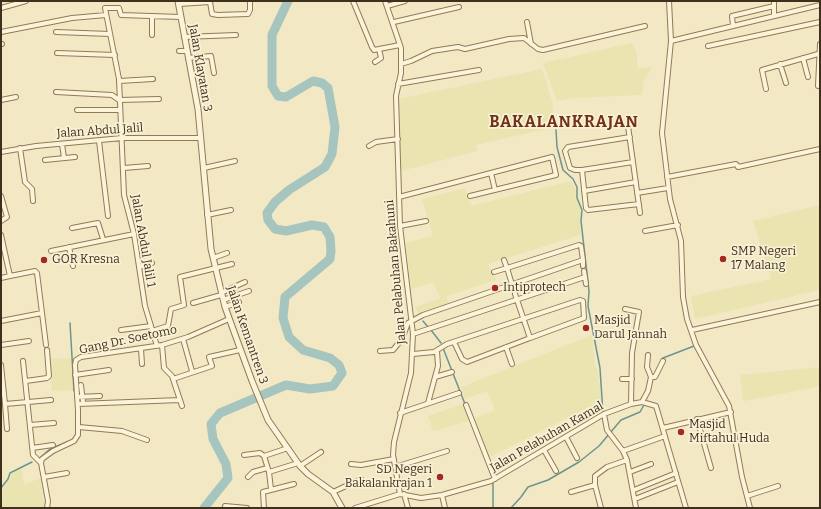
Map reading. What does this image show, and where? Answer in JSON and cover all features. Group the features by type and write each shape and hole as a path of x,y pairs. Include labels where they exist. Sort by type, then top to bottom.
{"street":[{"path":"5,1 6,6"},
{"path":"1,8 26,1"},
{"path":"179,3 210,2 212,14 224,15 248,14 250,10 250,1"},
{"path":"353,1 374,50 400,45"},
{"name":"Jalan Pelabuhan Bakahuni","path":"385,1 394,22 400,45 401,64 396,96 400,226 413,334 413,354 411,373 394,442 394,459 402,494 408,508"},
{"path":"387,6 405,1"},
{"path":"669,1 671,41 662,133 668,188 682,246 681,280 683,297 687,319 696,345 720,387 731,412 750,508"},
{"path":"774,1 774,16"},
{"name":"Jalan Klayatan 3","path":"179,3 186,50 198,109 201,138"},
{"path":"671,41 820,5"},
{"path":"733,26 732,16 774,6"},
{"path":"394,22 460,7"},
{"path":"1,32 72,18 106,15 105,8 120,8 120,15 181,17"},
{"name":"Jalan Abdul Jalil 1","path":"106,15 119,81 124,195 134,234 145,306 152,331 159,346 164,368 173,378 182,406"},
{"path":"152,16 152,35"},
{"path":"527,22 531,44"},
{"path":"708,46 820,22"},
{"path":"401,64 432,51 458,47 465,49 508,39 524,38 531,44 543,50 646,26"},
{"path":"56,32 110,34"},
{"path":"184,37 236,35"},
{"path":"818,86 818,54 820,44"},
{"path":"374,62 381,58 379,49"},
{"path":"179,51 186,50"},
{"path":"57,53 114,55"},
{"path":"766,89 762,70 818,54"},
{"path":"188,58 211,56 214,73"},
{"path":"802,58 808,77"},
{"path":"780,64 786,83"},
{"path":"398,84 479,70"},
{"path":"119,81 153,79"},
{"path":"56,92 112,95 119,100 159,100"},
{"path":"1,100 16,97"},
{"path":"77,110 120,110"},
{"path":"628,126 640,213"},
{"path":"630,137 568,147 566,151 570,168 575,170 633,162"},
{"name":"Jalan Abdul Jalil","path":"1,152 20,148 122,138 201,138"},
{"name":"Jalan Kemantren 3","path":"201,138 207,215 214,268 221,296 240,350 265,414 299,464 308,474 333,492 342,508"},
{"path":"369,146 376,142 398,139"},
{"path":"99,141 108,216"},
{"path":"62,144 64,158"},
{"path":"20,148 25,182 32,189 33,201"},
{"path":"667,177 736,164 738,167 820,149"},
{"path":"45,160 75,157"},
{"path":"399,197 552,158 556,175 470,196"},
{"path":"204,168 235,160"},
{"path":"124,168 148,166"},
{"path":"582,170 586,208 590,211 639,204"},
{"path":"491,173 495,190"},
{"path":"584,191 636,182"},
{"path":"637,192 668,188"},
{"path":"1,196 7,217 1,220"},
{"path":"207,215 231,210"},
{"path":"400,226 426,220"},
{"path":"72,228 98,223 103,239"},
{"path":"646,231 678,225"},
{"path":"51,251 103,239 134,234"},
{"path":"1,235 3,253 10,276"},
{"path":"494,272 579,245 581,246 586,284"},
{"path":"69,247 73,266"},
{"path":"213,258 226,253"},
{"path":"504,260 530,338"},
{"path":"380,351 395,349 402,339 406,325 411,321 455,304 583,260"},
{"path":"139,267 152,263"},
{"path":"152,331 168,326 171,309 184,305 180,278 232,264"},
{"path":"1,278 36,272 49,376 47,378 26,380"},
{"path":"413,334 585,277"},
{"path":"221,296 245,282"},
{"path":"193,303 249,291"},
{"path":"413,354 437,351 454,342 523,318 580,300 583,301 584,318 464,361 454,342"},
{"path":"225,307 239,302"},
{"path":"692,330 820,302"},
{"path":"625,309 639,312 632,353 631,404"},
{"path":"1,321 42,314"},
{"name":"Gang Dr. Soetomo","path":"79,427 75,375 75,361 78,358 159,346 183,339 229,319"},
{"path":"121,330 151,326"},
{"path":"183,339 192,371"},
{"path":"1,345 29,341"},
{"path":"506,347 512,364"},
{"path":"141,349 142,364"},
{"path":"173,378 212,366 209,357 240,350"},
{"path":"428,403 439,362 437,351"},
{"path":"648,355 648,370 653,377"},
{"path":"23,361 32,448 34,458 41,463"},
{"path":"663,362 653,377 642,402 656,406 686,508"},
{"path":"1,364 7,429"},
{"path":"75,375 109,370"},
{"path":"435,377 452,372"},
{"path":"622,379 632,379"},
{"path":"81,385 83,402"},
{"path":"400,413 459,393"},
{"path":"77,397 100,396"},
{"path":"5,404 51,400"},
{"path":"78,404 180,400"},
{"name":"Jalan Pelabuhan Kamal","path":"355,508 402,494 421,498 442,495 495,479 604,414 631,404 642,402"},
{"path":"466,405 495,479"},
{"path":"663,428 731,412"},
{"path":"604,414 609,431 623,451 627,460 634,490 636,508"},
{"path":"697,419 711,468"},
{"path":"30,425 54,423"},
{"path":"47,508 48,501 41,463 42,459 48,454 74,441 78,437 79,427 122,431 148,440"},
{"path":"623,451 665,436"},
{"path":"566,437 577,458"},
{"path":"32,448 52,445"},
{"path":"264,456 288,448"},
{"path":"544,450 556,471"},
{"path":"248,477 253,472 299,464 321,452"},
{"path":"396,467 447,452"},
{"path":"244,455 260,453 264,456 271,489"},
{"path":"351,464 361,465 394,459"},
{"path":"601,508 595,485 596,474 607,467 627,460"},
{"path":"630,472 651,464"},
{"path":"44,477 66,473"},
{"path":"634,490 676,473"},
{"path":"333,492 361,479"},
{"path":"635,499 678,482"},
{"path":"264,508 263,492 294,484"},
{"path":"571,492 595,485"},
{"path":"747,496 778,486"},
{"path":"442,495 445,508"},
{"path":"225,506 247,508"}],"shaded area":[{"path":"632,43 637,54 637,69 652,67 643,82 642,95 573,98 557,101 543,63"},
{"path":"542,69 552,101 554,127 476,145 477,151 401,171 398,99"},
{"path":"571,181 576,190 575,196 581,210 580,235 488,264 496,280 446,296 450,304 419,315 415,307 440,298 433,282 411,289 406,243 433,236 422,199 465,188 471,206"},
{"path":"820,205 820,290 695,319 691,296 771,279 753,221"},
{"path":"592,335 601,401 488,458 473,419 495,410 487,391 465,399 461,387"},
{"path":"71,358 74,390 52,391 49,359"},
{"path":"820,367 820,386 745,401 743,400 740,375"},
{"path":"464,404 469,421 433,431 428,416"},
{"path":"22,469 24,485 40,478 45,508 1,508 1,491 9,480 11,474"}],"waterway":[{"path":"204,508 228,478 226,464 213,439 211,424 220,413 286,385 310,389 333,386 342,373 339,365 330,358 303,350 289,337 283,318 285,297 330,259 330,237 324,227 312,225 286,231 275,229 268,220 267,213 275,202 289,190 325,167 332,154 335,127 328,88 322,83 313,81 286,97 278,96 272,86 272,35 288,1"},
{"path":"556,130 557,147 563,170 573,179 577,187 577,198 582,210 581,221 589,291 588,306 600,368 603,414"},
{"path":"423,321 428,327"},
{"path":"70,323 74,391"},
{"path":"431,330 441,343"},
{"path":"661,361 663,358 694,346"},
{"path":"443,348 465,404"},
{"path":"511,508 528,487 548,480 579,462 599,446 621,420 640,412 644,405"},
{"path":"40,458 50,449 67,442"},
{"path":"1,488 8,479 10,473 32,462"},
{"path":"493,482 493,508"}],"place":[{"name":"SMP Negeri 17 Malang","path":"723,259"},
{"name":"GOR Kresna","path":"44,260"},
{"name":"Intiprotech","path":"495,288"},
{"name":"Masjid Darul Jannah","path":"586,328"},
{"name":"Masjid Miftahul Huda","path":"681,432"},
{"name":"SD Negeri Bakalankrajan 1","path":"440,477"}],"district":[{"name":"BAKALANKRAJAN","path":"564,123"}]}
